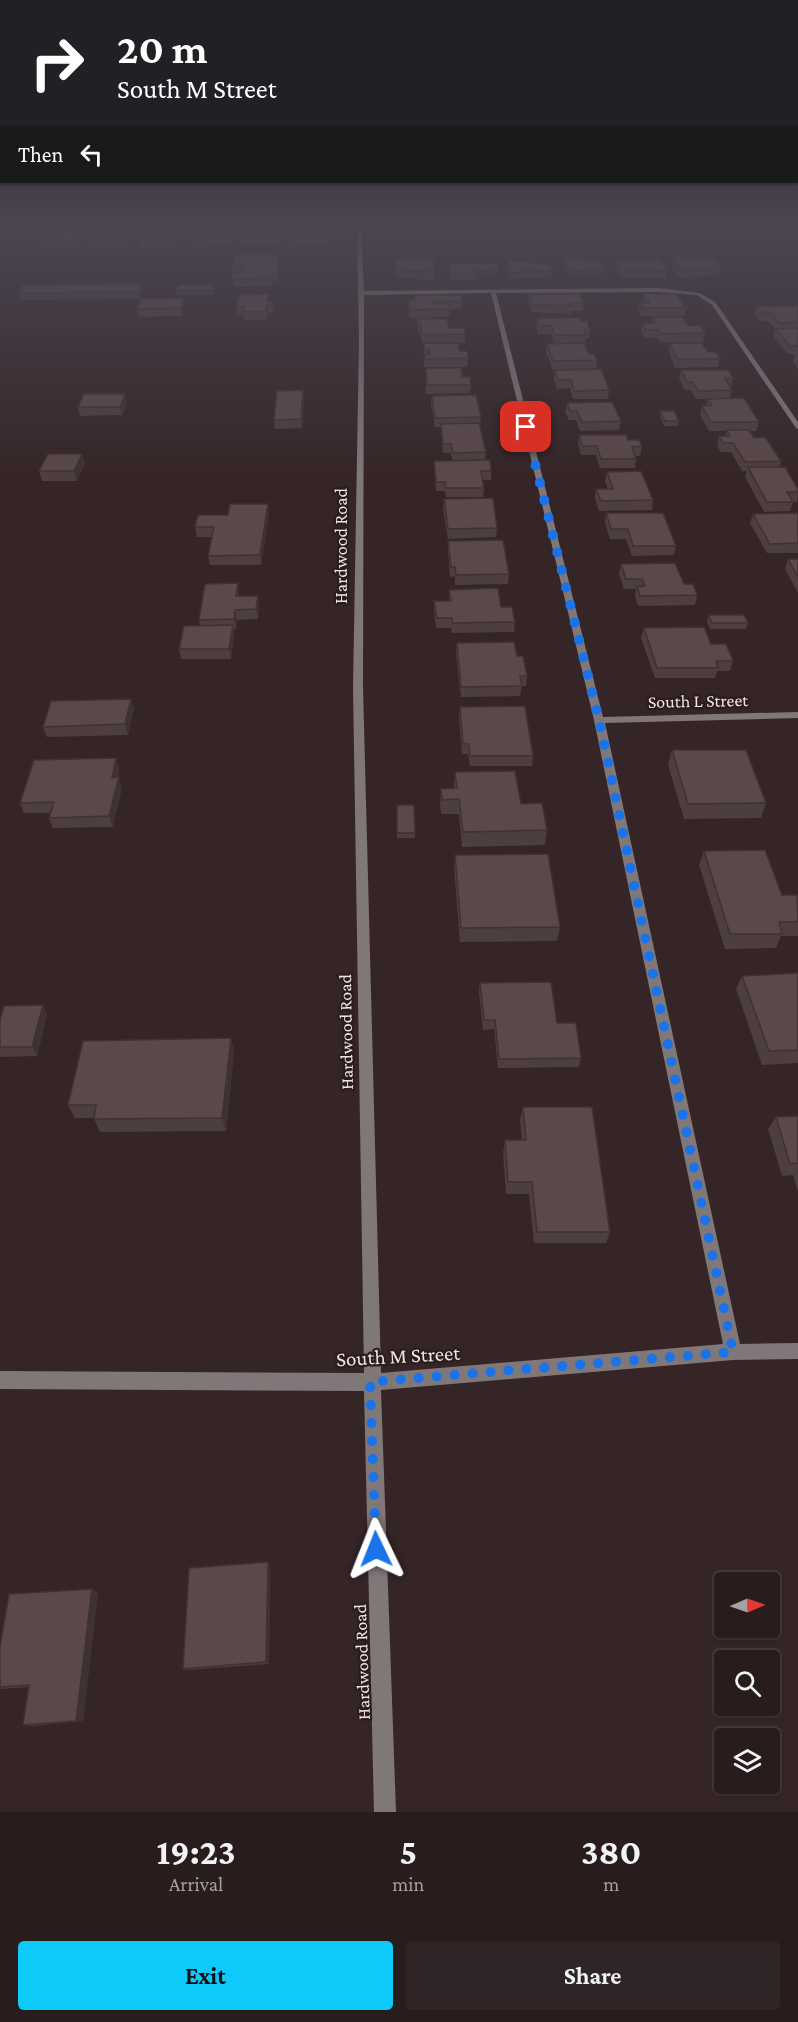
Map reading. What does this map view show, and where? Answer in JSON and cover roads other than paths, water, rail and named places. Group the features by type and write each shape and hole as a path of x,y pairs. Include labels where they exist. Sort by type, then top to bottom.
{"street":[{"name":"Hardwood Road","path":"361,310 358,684 370,1382 385,1812"},
{"path":"497,310 599,720 733,1352"},
{"path":"718,310 798,427"},
{"name":"South L Street","path":"599,720 798,715"},
{"name":"South M Street","path":"0,1380 370,1382 733,1352 798,1351"}]}
